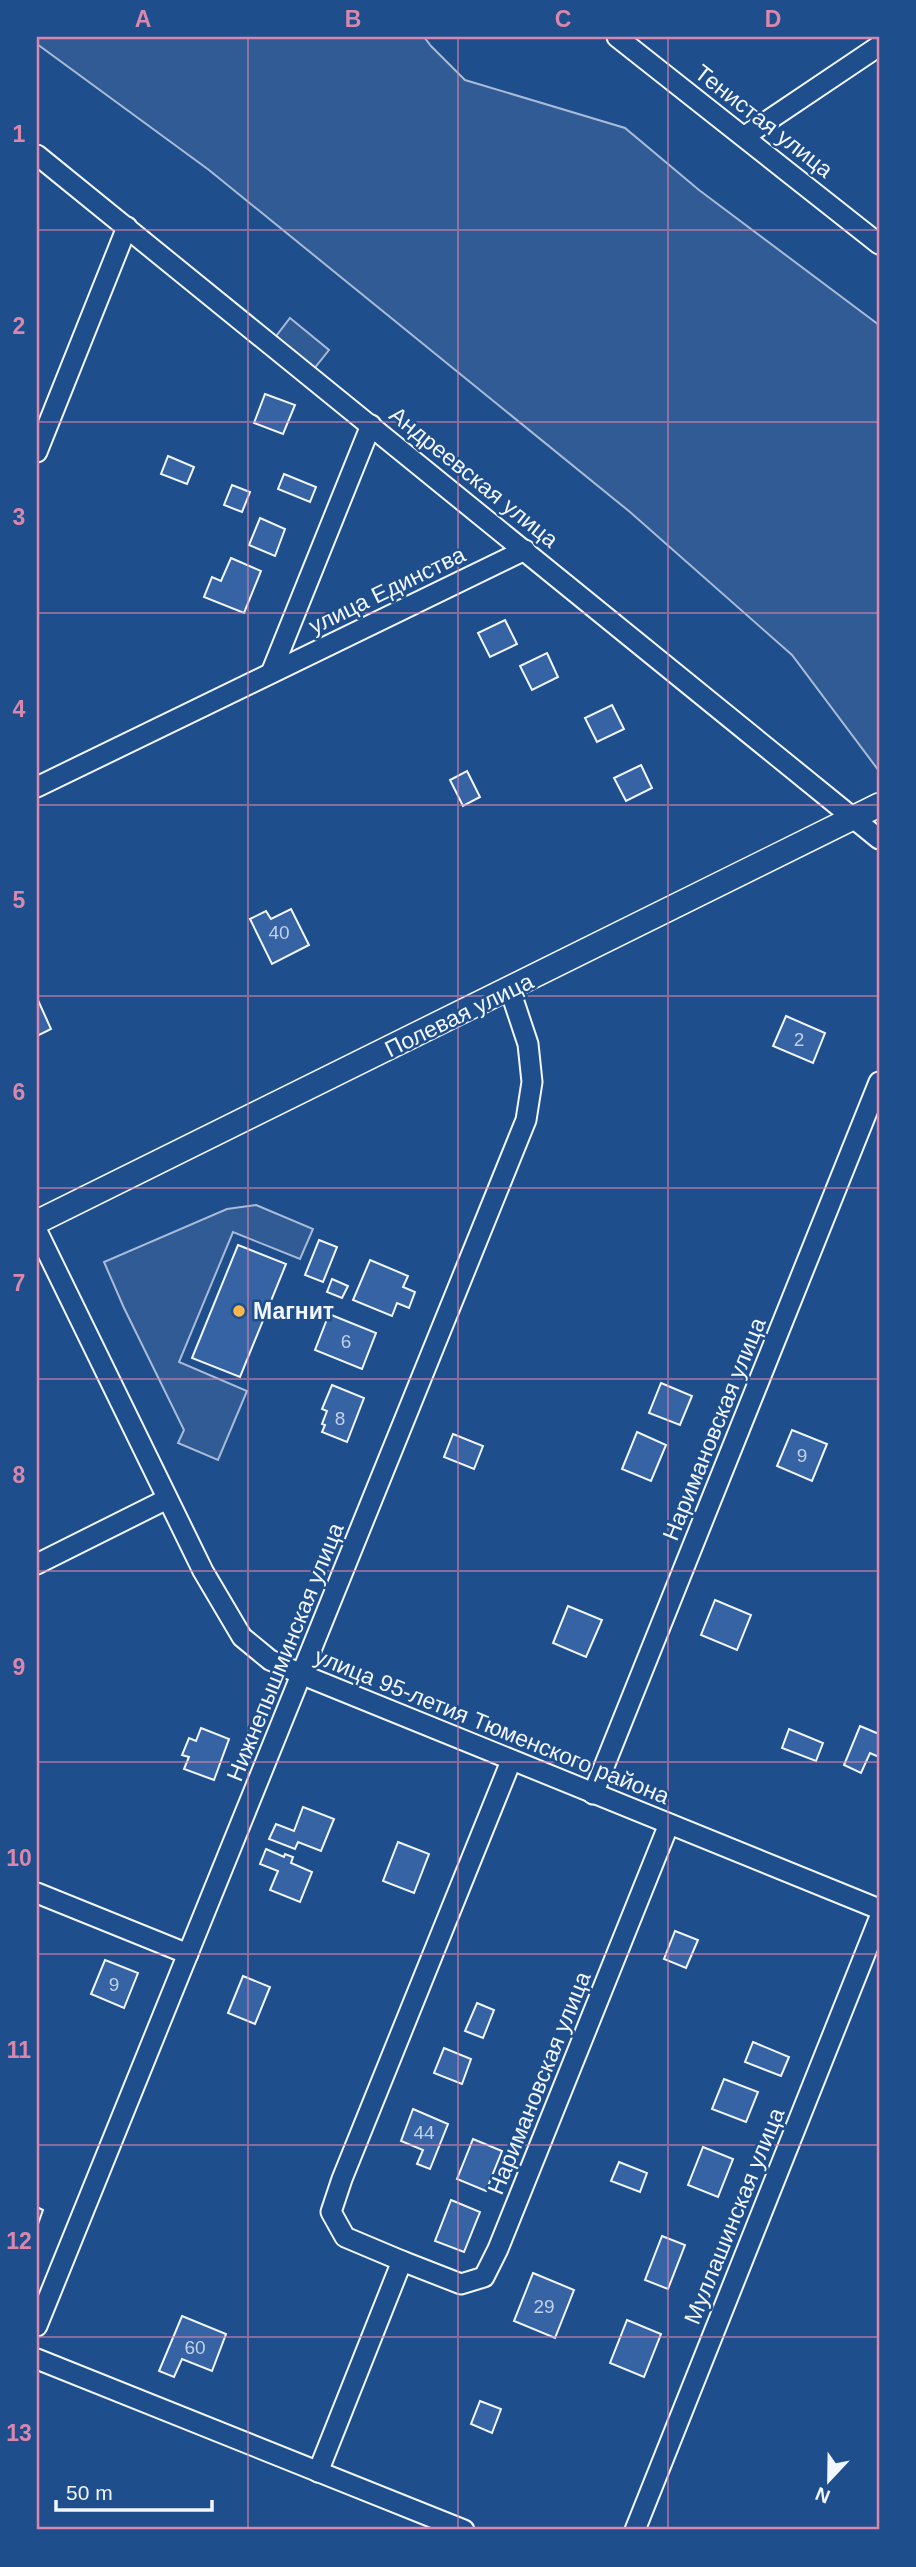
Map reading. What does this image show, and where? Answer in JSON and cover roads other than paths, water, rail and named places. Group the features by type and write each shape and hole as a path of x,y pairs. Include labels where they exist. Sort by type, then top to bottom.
{"street":[{"name":"Тенистая улица","path":"617,37 879,244"},
{"path":"745,136 879,46"},
{"name":"Андреевская улица","path":"37,155 879,839"},
{"path":"37,452 127,227"},
{"name":"улица Единства","path":"271,673 371,425"},
{"name":"улица Единства","path":"37,787 525,550"},
{"name":"Полевая улица","path":"37,1222 879,805"},
{"name":"Нижнепышминская улица","path":"37,2326 526,1120 532,1082 528,1044 510,990"},
{"name":"Наримановская улица","path":"593,1794 879,1082"},
{"name":"улица 95-летия Тюменского района","path":"37,1231 202,1571 243,1637 270,1660 511,1761 879,1909"},
{"path":"37,1564 167,1499"},
{"name":"Наримановская улица","path":"511,1761 331,2212 345,2238 402,2261 461,2284 484,2277 498,2249 669,1824"},
{"path":"37,1893 188,1954"},
{"name":"Муллашинская улица","path":"635,2530 879,1919"},
{"path":"318,2472 402,2261"},
{"path":"37,2359 464,2530"}],"place":[{"name":"Магнит","path":"239,1311"}]}
